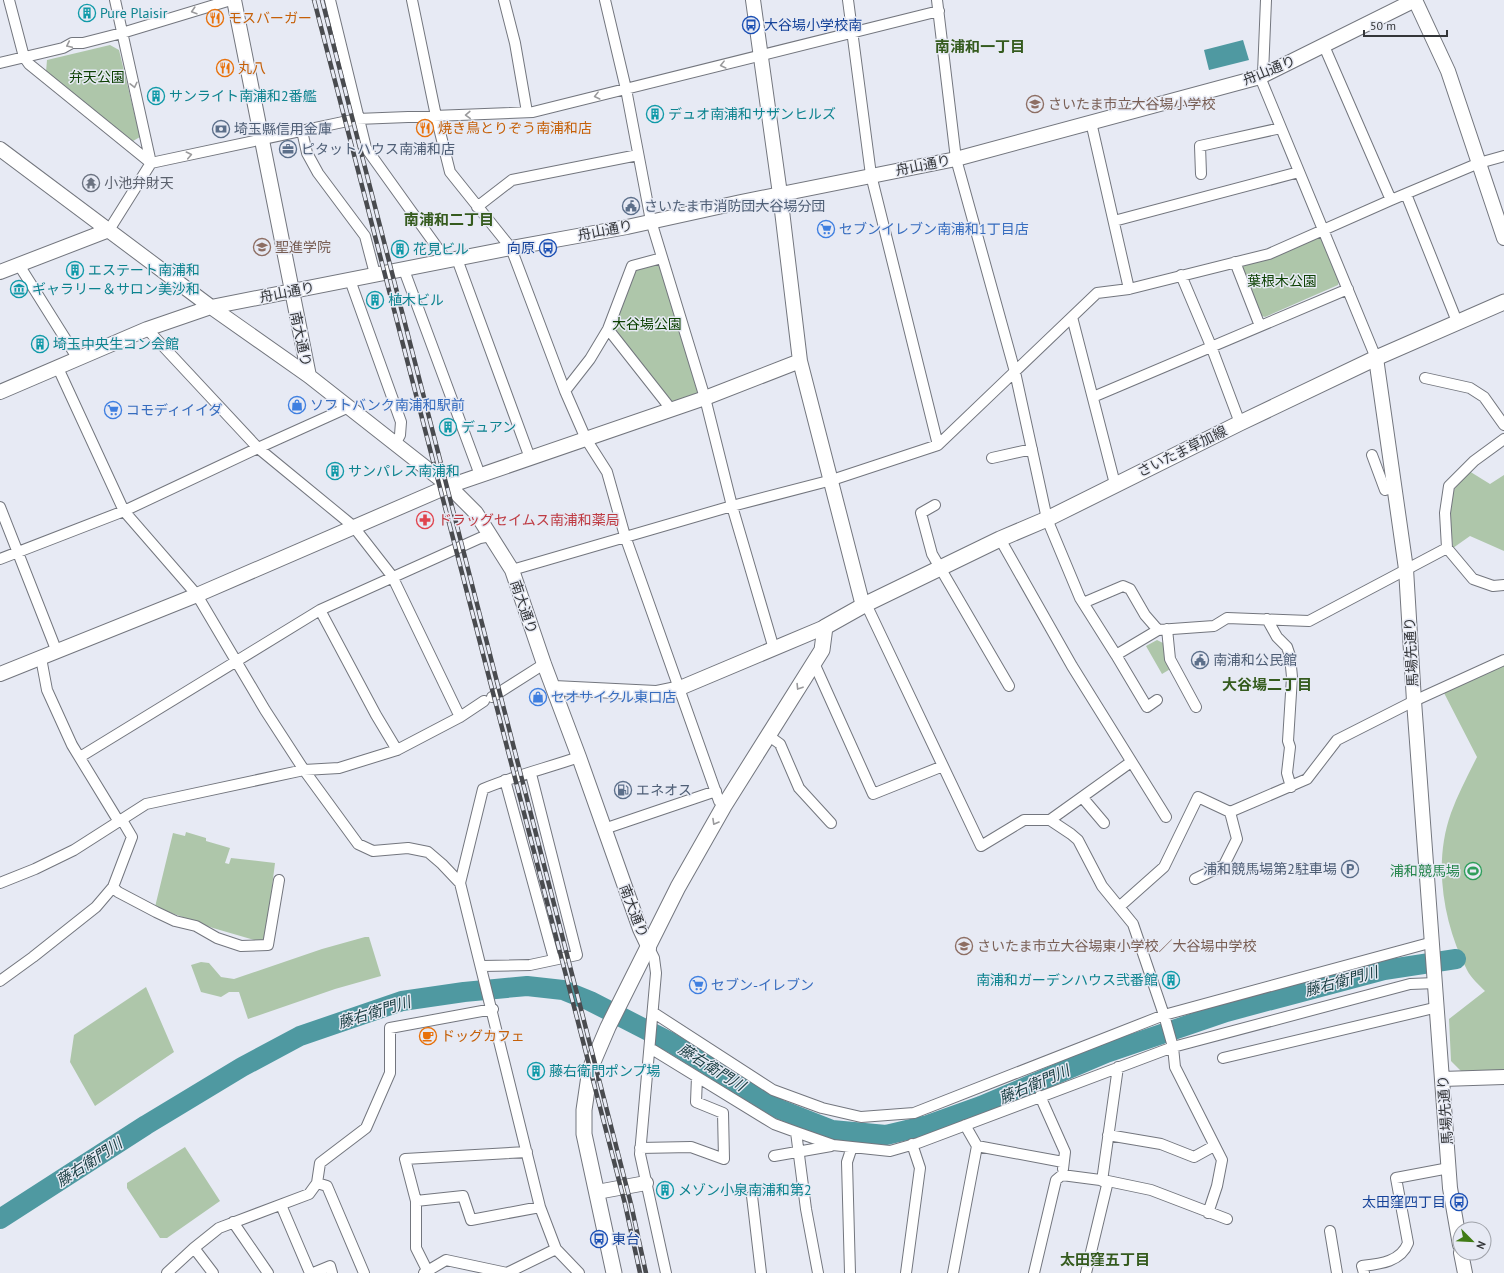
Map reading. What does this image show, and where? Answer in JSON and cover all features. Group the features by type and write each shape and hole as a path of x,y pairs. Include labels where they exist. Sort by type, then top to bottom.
{"main road":[{"name":"さいたま草加線","path":"825,627 864,605 1000,539 1047,519 1240,423 1376,358 1458,324 1504,302"},
{"path":"649,948 678,887 724,806 822,650 825,627"},
{"name":"南大通り","path":"614,1273 584,1134 584,1110 590,1069 608,1027 649,948"}],"street":[{"path":"9,0 24,57 29,64 151,163"},
{"path":"0,272 108,230 151,163 115,0"},
{"path":"0,63 63,48 72,42 83,43 122,33 232,0"},
{"name":"南大通り","path":"232,0 309,376 449,486 476,513 512,570 544,664 579,757 640,929 649,948"},
{"path":"330,0 366,148 452,260 530,458"},
{"path":"412,0 436,116 450,172 511,248 565,391 586,439 607,472 625,536 719,801 724,806"},
{"path":"504,0 515,43 527,112"},
{"path":"605,0 626,89 651,222 705,398 732,506 774,649"},
{"path":"753,0 780,194 800,361 864,605 981,846 1024,820 1050,820 1078,840 1102,886 1133,924 1172,1044 1175,1067 1222,1160 1217,1186 1208,1212"},
{"path":"848,0 871,175 938,445"},
{"path":"938,0 956,159 1015,372 1047,519 1083,602 1147,707 1157,700"},
{"path":"1266,0 1262,76 1281,128 1376,358"},
{"path":"1415,0 1448,71 1504,238"},
{"name":"舟山通り","path":"0,392 147,329 211,307 375,274 404,270 651,222 871,175 956,159 1262,76 1415,0"},
{"path":"151,163 358,119 527,112 761,56 939,11"},
{"path":"1324,46 1391,200"},
{"path":"1091,122 1130,289"},
{"path":"1201,174 1200,146 1281,128"},
{"path":"302,131 307,153 318,174 365,236 375,274"},
{"path":"0,149 211,307 309,376"},
{"path":"477,207 512,180 638,155"},
{"path":"512,570 625,536 832,480 938,445 1097,292 1130,289 1269,254 1479,163 1504,156"},
{"path":"1114,221 1299,172"},
{"path":"1406,194 1458,324"},
{"path":"565,391 590,359 608,329 632,266 662,258"},
{"path":"1235,262 1260,326"},
{"path":"19,265 78,359"},
{"path":"404,270 480,475"},
{"path":"1181,275 1211,346 1240,423"},
{"path":"350,280 401,422 400,435 395,444"},
{"path":"1093,397 1348,289"},
{"path":"1072,317 1115,484"},
{"path":"147,329 258,448 353,526 392,576 460,717"},
{"path":"608,329 671,409"},
{"name":"馬場先通り","path":"1376,358 1406,569 1414,701 1436,978 1442,1079 1449,1168 1457,1221"},
{"path":"0,674 197,595 353,526 449,486 705,398 800,361"},
{"path":"58,368 124,512 197,595 235,661 304,770 358,844 373,851 408,848 428,852 460,883"},
{"path":"1425,378 1470,388 1484,397 1504,425"},
{"path":"0,559 124,512 348,407"},
{"path":"1504,438 1474,461 1449,486 1445,513 1447,548 1473,579 1493,586 1504,585"},
{"path":"992,458 1032,449"},
{"path":"1372,455 1385,490 1395,488"},
{"path":"935,505 921,513 932,554 1009,686"},
{"path":"0,507 57,652"},
{"path":"80,757 320,610 392,576 480,538 491,536"},
{"path":"1000,539 1072,666 1166,817"},
{"path":"1116,655 1163,629 1214,626 1227,618 1309,621 1447,548"},
{"path":"1083,602 1123,586 1130,589 1145,615 1163,629 1170,658 1196,707"},
{"path":"320,610 376,715 397,750"},
{"path":"1267,620 1277,637 1287,647 1290,656 1292,677 1288,741 1290,747 1286,773 1291,786"},
{"path":"554,688 656,693 680,688 825,627"},
{"path":"0,981 96,907 113,887 132,837 80,757 47,690 41,658"},
{"path":"1119,907 1164,867 1198,797 1230,812 1291,786 1306,779 1338,740 1414,701 1504,660"},
{"path":"814,663 873,794 943,766"},
{"path":"0,882 35,869 74,850 146,804 304,770 339,768 397,750 460,717 544,664"},
{"path":"769,736 780,744 799,788 831,822"},
{"path":"579,757 531,774 505,780 483,789 460,883 492,1007 540,1207 556,1249 579,1273"},
{"path":"1050,820 1132,762"},
{"path":"483,971 530,965 577,955 531,774"},
{"path":"505,780 554,959"},
{"path":"604,829 716,791"},
{"path":"1082,797 1104,823"},
{"path":"1195,879 1224,865 1237,839 1230,812"},
{"path":"113,887 156,912 175,921 196,926 217,938 241,946 268,945 279,880"},
{"path":"654,1017 773,1090 822,1108 861,1117 914,1113 1164,1017 1433,944"},
{"path":"649,948 654,958 656,973 654,1017 640,1154 666,1273"},
{"path":"651,1046 697,1077 774,1124 833,1145 890,1151 965,1125 1118,1067 1172,1044 1436,978"},
{"path":"167,1273 194,1248 219,1228 309,1194 317,1183 320,1163 366,1128 390,1073 390,1028 492,1007"},
{"path":"1223,1058 1438,1007"},
{"path":"1086,1273 1105,1181 1108,1135 1118,1067"},
{"path":"640,1148 691,1147 724,1159 723,1113 696,1102 697,1077"},
{"path":"1442,1079 1504,1077"},
{"path":"1034,1273 1056,1180 1062,1175 1064,1152 1040,1096"},
{"path":"953,1273 977,1146 965,1125"},
{"path":"796,1132 818,1273"},
{"path":"1108,1135 1161,1144 1194,1158 1214,1146"},
{"path":"906,1273 920,1168 912,1144"},
{"path":"774,1156 833,1145"},
{"path":"977,1146 1063,1162"},
{"path":"850,1273 847,1162 852,1147"},
{"path":"527,1152 405,1159 416,1201 416,1248 425,1271 446,1260 507,1273 556,1249"},
{"path":"1364,1273 1362,1266 1384,1264 1406,1251 1408,1244 1396,1178 1449,1168"},
{"path":"1062,1175 1105,1181 1150,1190 1227,1219"},
{"path":"317,1183 327,1186 364,1273"},
{"path":"597,1192 646,1183"},
{"path":"416,1201 463,1196 472,1220 540,1207"},
{"path":"752,1196 761,1273"},
{"path":"280,1205 310,1273"},
{"path":"233,1222 268,1273"},
{"path":"1330,1231 1336,1273"},
{"path":"194,1248 213,1273"},
{"path":"1463,1261 1465,1273"},
{"path":"313,1273 330,1266 332,1273"}],"green space":[{"name":"弁天公園","path":"110,45 119,50 140,137 133,141 46,72 47,60"},
{"name":"葉根木公園","path":"1318,238 1323,240 1339,281 1338,285 1265,317 1262,316 1242,267 1244,265 1269,259"},
{"name":"大谷場公園","path":"662,258 705,398 671,409 608,329 632,266"},
{"path":"1469,471 1490,484 1504,475 1504,551 1470,536 1453,548 1450,519 1453,491"},
{"path":"1157,640 1163,643 1172,668 1162,674 1146,646"},
{"name":"浦和競馬場","path":"1504,663 1504,1070 1462,1072 1451,1061 1449,1019 1485,991 1469,973 1452,933 1443,893 1442,872 1446,832 1451,813 1477,757 1443,691"},
{"path":"186,832 206,838 206,841 230,848 225,863 229,864 231,858 275,863 265,943 213,928 155,907 173,833 185,836"},
{"path":"369,937 381,976 335,989 248,1019 239,992 229,992 221,997 201,992 191,965 201,962 209,963 221,977 234,979 322,949"},
{"path":"146,987 174,1052 95,1106 70,1062 74,1035"},
{"path":"185,1147 220,1201 167,1238 160,1238 127,1188 127,1183"}],"water":[{"path":"1243,40 1249,60 1209,70 1204,50"}],"waterway":[{"name":"藤右衛門川","path":"0,1219 146,1125 242,1067 300,1036 402,1001 464,992 527,986 563,990 590,1001 670,1042 779,1109 832,1130 886,1135 928,1125 981,1106 1106,1053 1226,1012 1384,970 1456,959"}],"railway":[{"path":"314,0 625,1204 640,1273"},
{"path":"322,0 631,1204 646,1273"}],"place":[{"name":"Pure Plaisir","path":"87,13"},
{"name":"モスバーガー","path":"215,18"},
{"name":"大谷場小学校南","path":"751,25"},
{"name":"丸八","path":"225,68"},
{"name":"サンライト南浦和2番艦","path":"156,96"},
{"name":"さいたま市立大谷場小学校","path":"1035,104"},
{"name":"デュオ南浦和サザンヒルズ","path":"655,114"},
{"name":"焼き鳥とりぞう南浦和店","path":"425,128"},
{"name":"埼玉縣信用金庫","path":"221,129"},
{"name":"ピタットハウス南浦和店","path":"288,149"},
{"name":"小池弁財天","path":"91,183"},
{"name":"さいたま市消防団大谷場分団","path":"631,206"},
{"name":"セブンイレブン南浦和1丁目店","path":"826,229"},
{"name":"聖進学院","path":"262,247"},
{"name":"向原","path":"548,248"},
{"name":"花見ビル","path":"400,249"},
{"name":"エステート南浦和","path":"75,270"},
{"name":"ギャラリー＆サロン美沙和","path":"19,289"},
{"name":"植木ビル","path":"375,300"},
{"name":"埼玉中央生コン会館","path":"40,344"},
{"name":"ソフトバンク南浦和駅前","path":"297,405"},
{"name":"コモディイイダ","path":"113,410"},
{"name":"デュアン","path":"448,427"},
{"name":"サンパレス南浦和","path":"335,471"},
{"name":"ドラッグセイムス南浦和薬局","path":"425,520"},
{"name":"南浦和公民館","path":"1200,660"},
{"name":"セオサイクル東口店","path":"538,697"},
{"name":"エネオス","path":"623,790"},
{"name":"浦和競馬場第2駐車場","path":"1350,869"},
{"name":"浦和競馬場","path":"1473,871"},
{"name":"さいたま市立大谷場東小学校／大谷場中学校","path":"964,946"},
{"name":"南浦和ガーデンハウス弐番館","path":"1171,980"},
{"name":"セブン-イレブン","path":"698,985"},
{"name":"ドッグカフェ","path":"428,1036"},
{"name":"藤右衛門ポンプ場","path":"536,1071"},
{"name":"メゾン小泉南浦和第2","path":"665,1190"},
{"name":"太田窪四丁目","path":"1459,1202"},
{"name":"東台","path":"599,1239"}],"district":[{"name":"南浦和一丁目","path":"980,46"},
{"name":"南浦和二丁目","path":"449,219"},
{"name":"大谷場二丁目","path":"1267,684"},
{"name":"太田窪五丁目","path":"1105,1259"}]}
